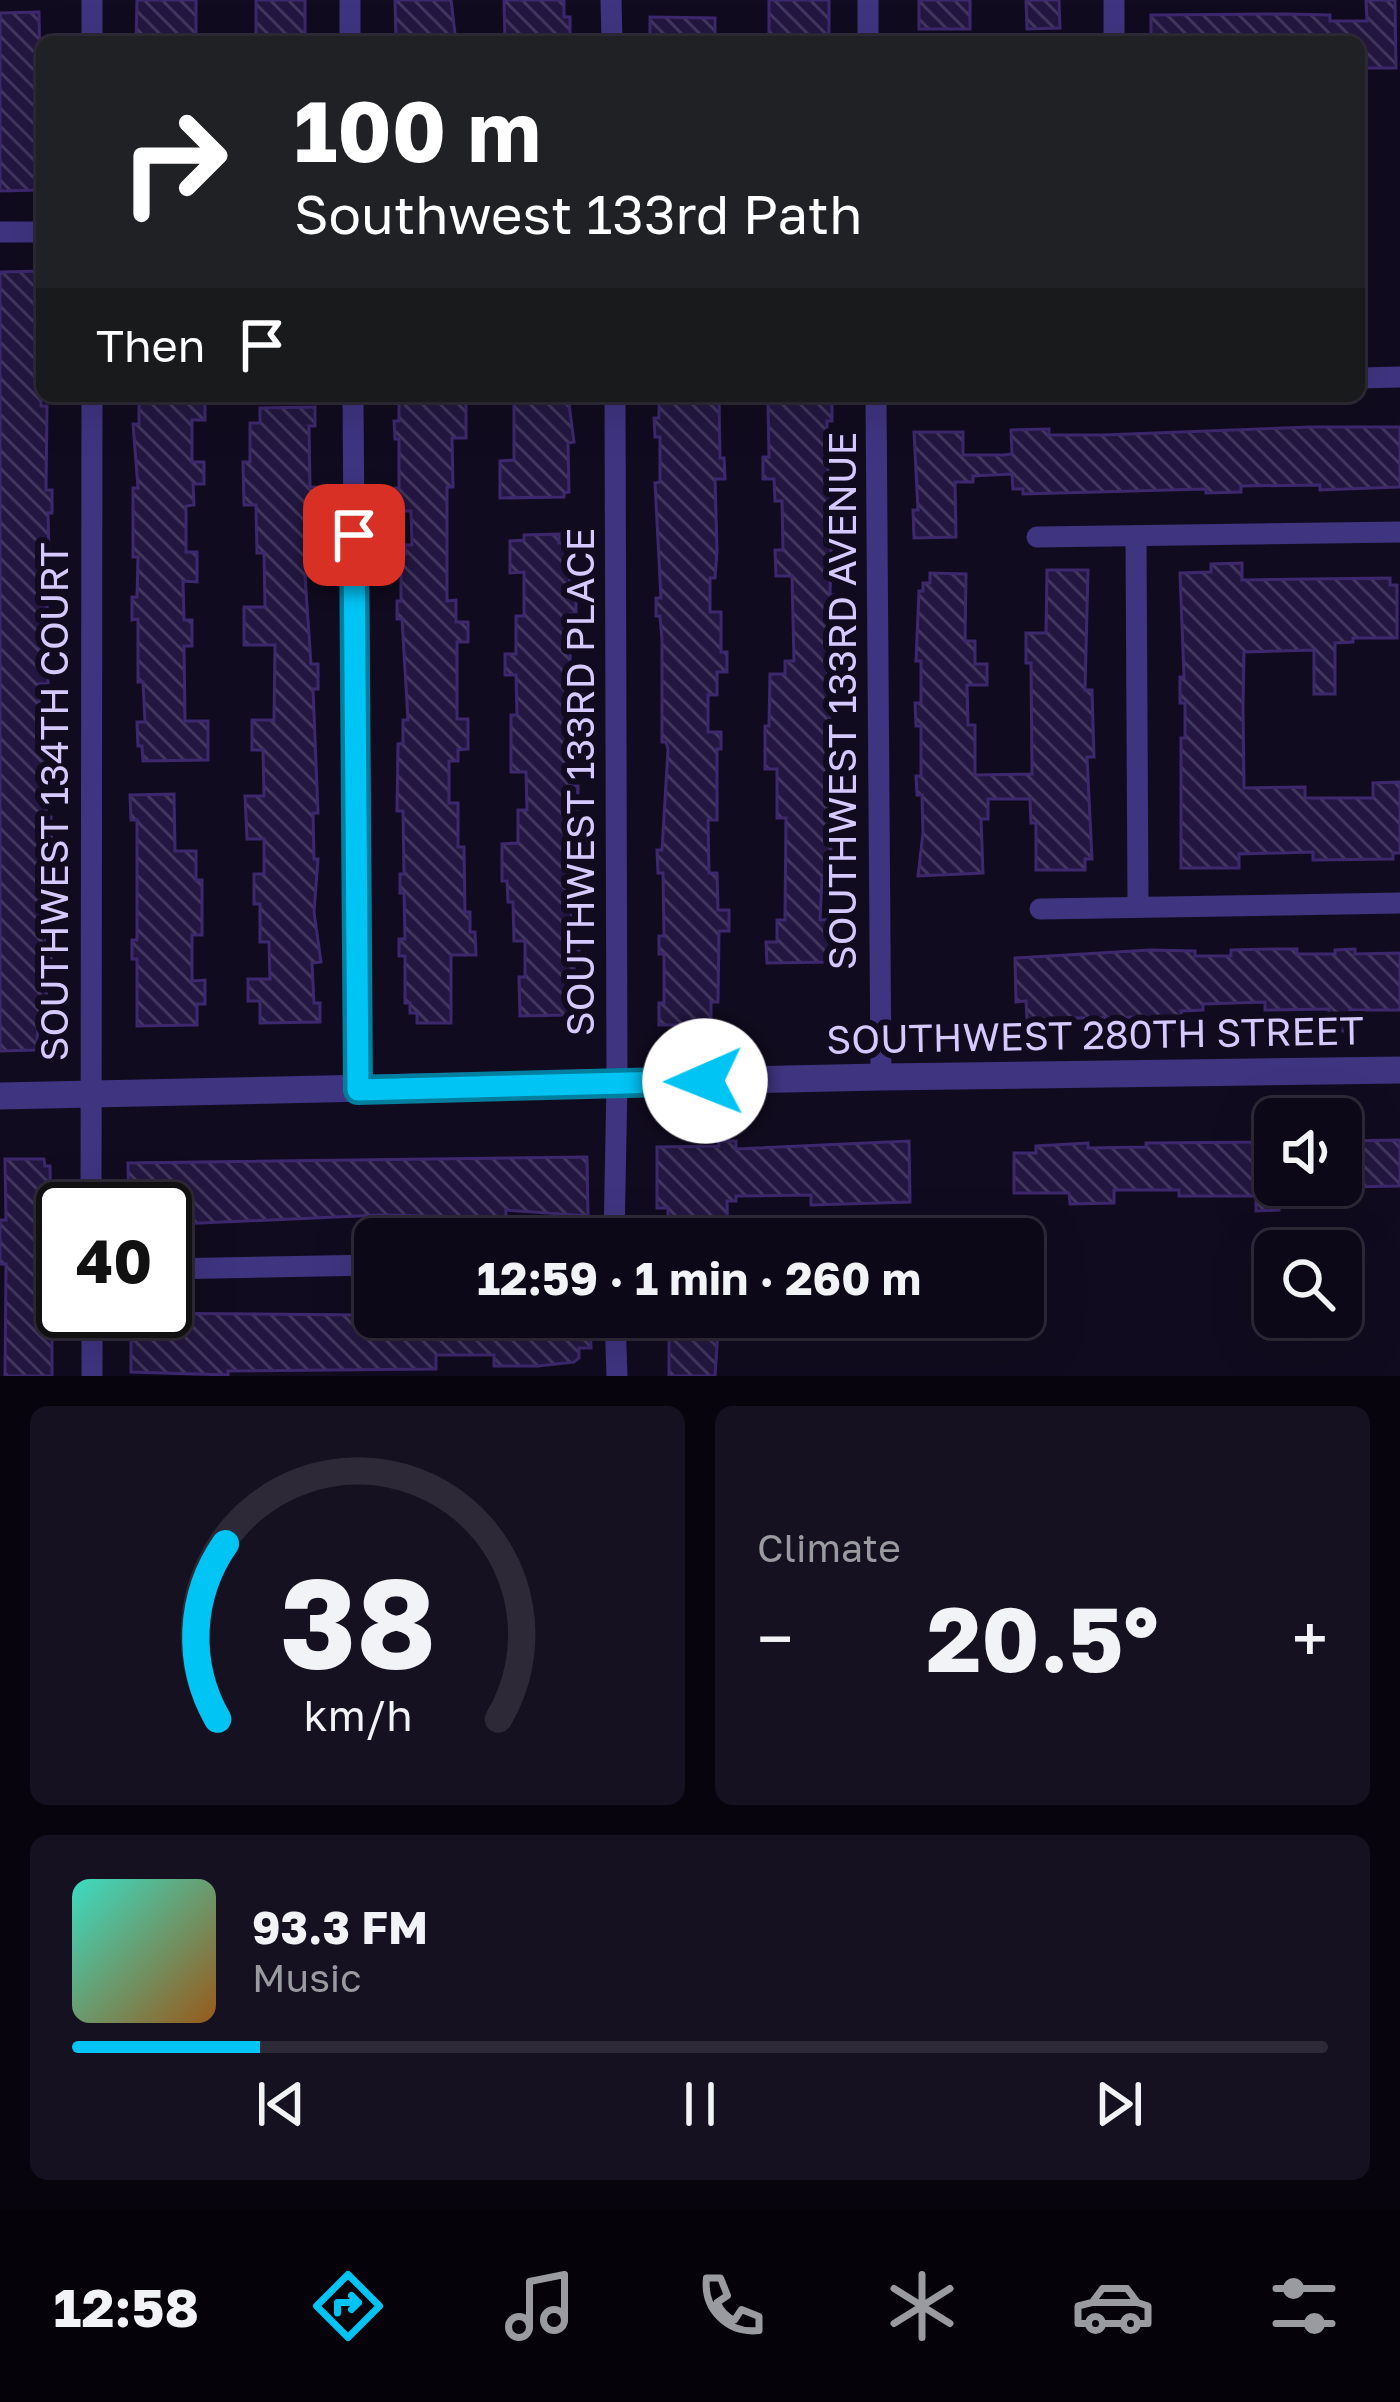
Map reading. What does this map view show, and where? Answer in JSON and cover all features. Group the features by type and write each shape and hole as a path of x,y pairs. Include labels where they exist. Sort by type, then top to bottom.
{"street":[{"path":"92,0 92,36"},
{"path":"350,0 350,36"},
{"path":"611,0 612,36"},
{"path":"868,0 868,36"},
{"path":"1114,0 1114,36"},
{"path":"0,232 36,232"},
{"path":"1365,378 1400,377"},
{"name":"SOUTHWEST 134TH COURT","path":"91,1182 92,402"},
{"path":"353,402 358,1090"},
{"name":"SOUTHWEST 133RD PLACE","path":"614,402 614,1218"},
{"name":"SOUTHWEST 133RD AVENUE","path":"876,402 881,1076"},
{"path":"1037,537 1400,532"},
{"path":"1136,536 1138,906"},
{"path":"1040,909 1400,903"},
{"name":"SOUTHWEST 280TH STREET","path":"0,1096 881,1076 1400,1070"},
{"path":"192,1268 354,1265"},
{"path":"92,1338 92,1376"},
{"path":"616,1338 617,1376"}],"building":[{"path":"137,0 196,0 196,36 136,36"},
{"path":"256,0 305,0 305,36 256,36"},
{"path":"395,0 451,0 455,36 396,36"},
{"path":"504,0 564,0 570,36 505,36"},
{"path":"769,0 829,0 829,34 769,36"},
{"path":"919,0 970,0 970,29 919,29"},
{"path":"1026,0 1059,0 1060,28 1027,29"},
{"path":"1366,0 1395,0 1396,68 1365,68 1365,36 1151,36 1151,15 1330,15 1330,21 1367,21"},
{"path":"39,12 36,190 0,191 0,13"},
{"path":"650,17 715,18 715,36 650,35"},
{"path":"36,271 36,402 47,406 46,490 52,490 49,557 38,557 39,601 47,601 47,625 40,625 40,666 48,666 48,684 39,684 39,723 46,723 47,748 51,748 46,817 51,817 52,881 46,881 46,942 51,942 51,965 46,965 47,1017 39,1017 36,1050 0,1051 0,272"},
{"path":"139,402 205,402 205,420 192,420 192,462 204,462 204,484 193,484 194,505 186,506 186,552 197,552 197,582 183,581 184,620 192,620 192,646 184,646 185,721 208,721 208,760 143,761 142,746 138,746 137,722 145,722 143,682 138,682 138,619 132,620 138,557 133,557 133,488 138,488 133,424 139,424"},
{"path":"399,402 466,402 466,438 452,438 453,487 447,487 447,601 456,600 456,622 468,622 468,642 457,642 457,719 468,719 468,749 458,750 458,761 449,761 449,803 458,803 465,912 470,912 476,955 451,955 451,1023 417,1023 417,1013 410,1013 410,1003 405,1003 405,956 399,956 399,939 405,939 398,744 403,743 403,720 408,720 397,601 401,601 401,554 406,554 405,545 412,545 411,511 395,511 399,439 395,439 394,421 399,421"},
{"path":"514,402 569,402 574,442 568,443 569,492 564,497 500,498 500,461 514,460"},
{"path":"659,402 719,402 725,479 715,479 717,551 715,578 710,578 710,612 721,612 721,652 727,652 727,672 717,672 717,695 708,695 708,732 721,732 721,749 717,749 717,820 708,820 709,873 717,873 718,910 729,910 729,931 719,931 718,1002 711,1002 711,1025 659,1025 664,954 659,954 659,936 664,936 663,873 658,873 657,850 662,850 668,750 662,742 662,640 660,616 656,616 656,598 661,598 655,483 660,482 660,437 655,437 654,418 659,418"},
{"path":"768,403 832,403 827,456 829,482 833,482 830,595 836,595 836,619 830,619 827,679 836,744 830,744 831,868 827,868 827,878 822,878 820,920 837,919 838,937 831,938 832,962 767,963 766,942 777,942 777,920 785,920 786,818 777,818 777,769 765,769 765,726 769,726 770,674 785,674 785,661 794,661 792,576 776,576 775,550 783,550 782,501 775,501 774,479 763,479 763,457 769,457"},
{"path":"315,407 315,426 309,426 310,487 315,487 315,505 310,505 311,553 316,553 317,576 305,576 311,664 318,664 318,689 313,689 318,813 313,813 314,859 318,859 314,912 321,962 312,963 320,1022 260,1023 260,1001 248,1001 248,979 270,979 269,942 260,942 260,904 254,904 254,874 264,874 264,839 247,839 245,796 264,796 263,750 252,750 252,720 274,720 275,645 244,645 244,607 265,607 264,553 257,553 256,505 244,505 243,462 250,462 250,423 260,423 260,408"},
{"path":"1400,427 1400,487 1241,486 1241,492 1023,494 1023,489 1013,489 1012,474 973,476 973,482 955,482 956,537 914,538 913,510 918,510 914,432 963,432 963,455 1003,455 1012,454 1011,430 1103,435"},
{"path":"559,534 559,543 565,543 569,553 570,593 576,593 576,614 570,614 570,653 571,678 576,678 576,747 571,747 572,786 578,786 578,809 573,809 579,876 572,876 572,937 579,937 579,954 574,954 574,1011 520,1016 525,941 514,941 513,902 508,902 507,881 502,881 502,844 518,843 518,810 527,810 526,772 511,772 516,675 505,675 505,654 516,654 516,616 524,616 524,572 510,573 510,541 524,540 524,535"},
{"path":"1242,563 1242,580 1390,578 1390,585 1397,585 1397,638 1335,643 1335,694 1314,694 1314,650 1244,652 1243,706 1244,788 1305,787 1305,798 1373,798 1373,783 1400,782 1400,853 1393,853 1393,859 1313,860 1313,852 1239,854 1239,868 1181,868 1185,703 1180,703 1180,677 1184,677 1180,573 1211,572 1211,564"},
{"path":"1047,570 1088,570 1085,690 1092,690 1094,757 1087,757 1092,859 1085,859 1085,870 1036,870 1036,823 1031,823 1030,799 988,799 988,819 981,819 983,873 918,876 923,833 922,795 917,795 916,776 921,776 921,726 916,726 915,703 921,703 921,661 916,661 919,591 923,583 930,583 930,573 966,574 965,641 975,641 975,664 987,664 987,685 967,685 968,725 975,725 975,775 1032,774 1031,663 1026,663 1026,633 1046,633"},
{"path":"174,794 175,851 196,851 196,880 202,880 202,935 192,935 192,981 205,980 205,1004 197,1004 197,1025 137,1026 137,959 132,959 132,940 137,940 137,820 131,820 130,795"},
{"path":"1297,949 1297,954 1355,949 1355,954 1400,953 1400,1010 1350,1010 1351,1031 1329,1031 1329,1009 1265,1010 1265,1002 1203,1004 1203,1010 1181,1011 1181,1029 1134,1028 1134,1017 1027,1019 1026,1001 1016,1002 1015,958 1150,950 1231,956 1231,950"},
{"path":"1400,1140 1400,1186 1362,1187 1362,1141"},
{"path":"719,1141 736,1141 736,1149 909,1141 910,1202 811,1205 811,1195 736,1196 736,1201 727,1201 727,1218 668,1218 668,1208 657,1208 657,1147 719,1146"},
{"path":"1254,1142 1254,1196 1114,1190 1114,1203 1070,1204 1069,1193 1014,1193 1014,1153 1036,1153 1036,1146 1146,1147 1146,1143"},
{"path":"587,1157 588,1216 506,1210 506,1218 380,1215 192,1223 192,1182 128,1182 128,1163"},
{"path":"5,1159 44,1159 45,1166 50,1166 50,1182 36,1182 36,1338 52,1338 52,1376 5,1376 6,1264 0,1264 0,1220 6,1220"},
{"path":"1256,1206 1279,1206 1279,1210 1256,1211"},
{"path":"192,1314 354,1315 354,1338 591,1338 591,1348 579,1348 574,1362 538,1366 494,1366 494,1355 436,1355 436,1369 228,1371 228,1375 131,1372 131,1338 192,1338"},
{"path":"669,1338 718,1338 715,1376 669,1376"}],"route":[{"path":"354,535 358,1090 705,1081"}]}
